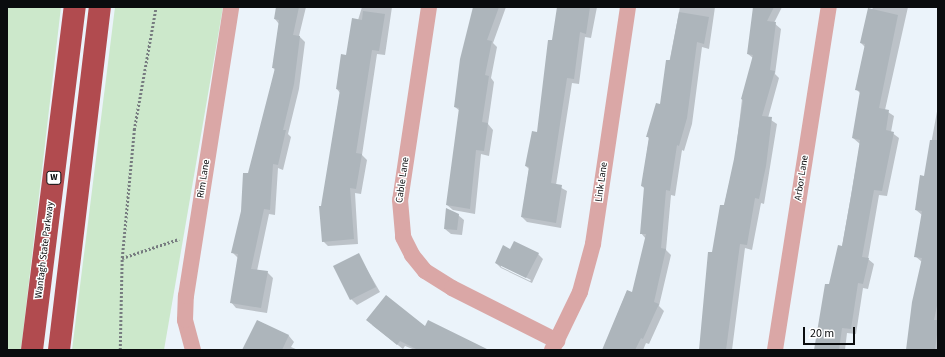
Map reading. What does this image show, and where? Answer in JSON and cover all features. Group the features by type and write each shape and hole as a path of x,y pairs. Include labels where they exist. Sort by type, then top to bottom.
{"highway":[{"name":"Wantagh State Parkway","path":"32,350 75,7"},
{"path":"59,350 100,7"}],"street":[{"name":"Rim Lane","path":"193,350 185,320 186,296 231,7"},
{"name":"Cable Lane","path":"429,7 400,200 404,236 412,255 425,271 452,288 554,345"},
{"name":"Link Lane","path":"554,345 580,292 593,244 628,7"},
{"name":"Arbor Lane","path":"775,350 829,7"}],"path":[{"path":"120,350 122,258 134,130 156,7"},
{"path":"122,258 196,233"}],"green space":[{"path":"7,7 61,7 21,350 7,350"},
{"path":"115,7 223,7 164,350 72,350"}],"building":[{"path":"276,7 299,7 293,35 300,36 294,84 283,130 286,130 278,165 273,164 270,210 264,209 251,269 268,271 261,308 230,303 238,254 231,253 241,211 243,173 248,173 275,68 272,68 279,20 274,19"},
{"path":"473,7 499,7 487,40 492,41 485,75 489,76 482,122 488,123 484,151 476,150 470,209 446,205 459,108 454,107 460,59"},
{"path":"557,7 590,7 586,34 580,32 574,79 567,78 551,183 562,185 556,223 521,217 529,167 525,166 532,131 537,132 548,40 552,40"},
{"path":"753,7 774,7 767,21 776,22 770,70 775,71 762,116 772,117 766,166 759,199 755,198 747,245 740,244 726,350 699,350 708,252 712,252 720,205 724,205 734,159 743,100 741,99 753,55 747,54"},
{"path":"868,8 898,15 879,108 889,110 886,130 894,132 882,191 874,190 862,257 869,258 863,284 858,283 851,329 842,328 839,350 814,350 825,284 829,284 838,245 842,246 860,140 852,138 860,91 855,90 865,44 860,43"},
{"path":"363,11 385,14 379,51 372,50 356,153 362,154 356,189 350,188 354,239 322,242 319,206 321,206 340,90 336,89 341,54 346,55 352,18 362,20"},
{"path":"679,12 709,17 704,44 697,42 687,118 679,146 677,145 670,191 666,190 661,248 666,249 654,302 659,304 643,339 641,338 635,350 602,350 627,290 632,292 646,234 640,234 644,187 641,186 649,137 646,137 656,103 660,104 666,60 670,60"},
{"path":"930,140 938,140 938,301 934,320 938,320 938,327 935,350 906,350 912,302 922,258 914,257 922,211 915,210 920,175 924,176"},
{"path":"446,208 459,214 457,230 444,229"},
{"path":"514,241 539,253 526,278 495,263 503,245 510,249"},
{"path":"359,253 376,287 350,300 333,266"},
{"path":"386,295 425,326 428,320 489,350 418,350 400,341 397,345 366,320"},
{"path":"257,320 289,335 282,350 242,350"}]}
